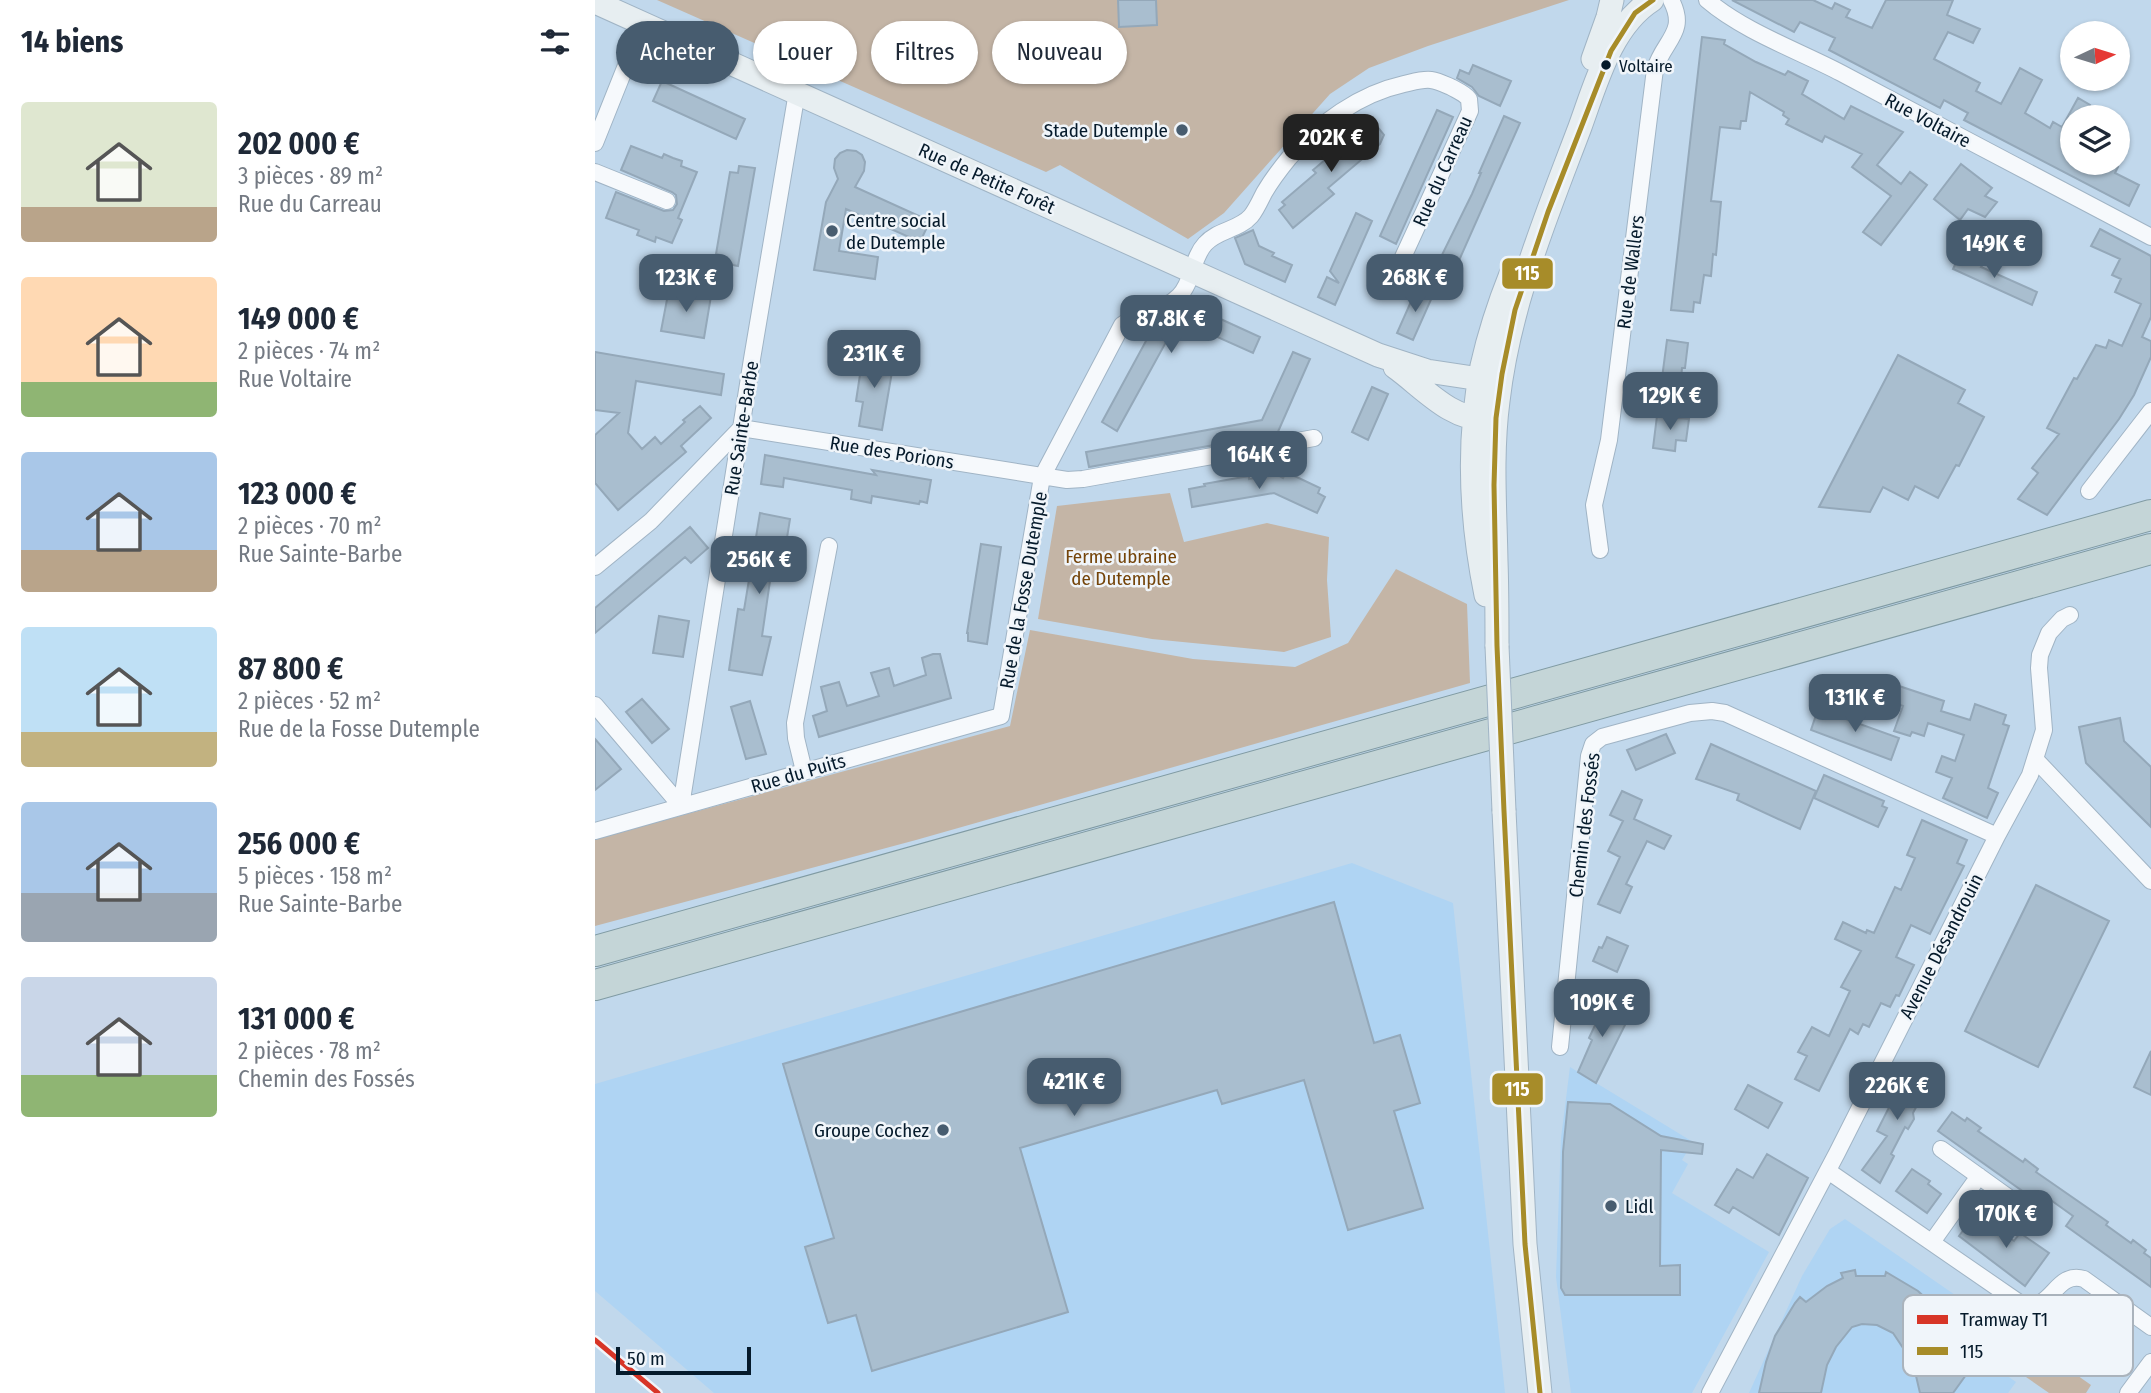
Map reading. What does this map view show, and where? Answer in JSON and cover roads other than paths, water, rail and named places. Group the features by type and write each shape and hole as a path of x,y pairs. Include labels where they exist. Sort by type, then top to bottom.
{"highway":[{"path":"595,951 2151,515"},
{"path":"595,985 2151,549"},
{"path":"595,1004 787,947 819,923"}],"main road":[{"path":"1540,1393 1525,1244 1497,646 1494,494 1486,419 1491,333 1500,303 1601,38 1612,0"},
{"path":"1640,0 1652,0"},
{"path":"1490,384 1548,212 1598,80 1611,51 1635,13 1652,0"},
{"name":"Rue de Petite Forêt","path":"595,2 638,21"},
{"name":"Rue de Petite Forêt","path":"739,66 1378,355 1436,373 1490,384"},
{"name":"Rue de Petite Forêt","path":"1378,355 1443,404 1460,414 1486,419"}],"street":[{"name":"Rue de Wallers","path":"1600,550 1594,505 1609,440 1655,69 1661,53 1678,26 1678,14 1671,0"},
{"name":"Rue Voltaire","path":"1707,0 1754,29 2151,237"},
{"name":"Rue du Carreau","path":"1192,271 1205,244 1251,217 1280,169 1322,125 1348,107 1388,88 1425,80 1434,81 1464,93 1469,99 1470,111 1398,268"},
{"path":"595,143 619,84"},
{"name":"Rue Sainte-Barbe","path":"681,806 797,92"},
{"path":"595,172 667,201"},
{"name":"Rue de la Fosse Dutemple","path":"1001,716 1042,477 1122,325 1178,298 1192,271"},
{"path":"2089,491 2151,411"},
{"path":"595,567 651,521 741,428"},
{"name":"Rue des Porions","path":"741,428 1067,480 1314,438"},
{"path":"804,771 795,723 829,546"},
{"name":"Avenue Désandrouin","path":"1710,1393 1828,1171 2030,775 2045,723 2039,660 2049,633 2070,615"},
{"path":"595,705 681,806"},
{"name":"Chemin des Fossés","path":"1560,1047 1590,755 1593,744 1602,737 1680,715 1704,711 1725,712 1997,836"},
{"name":"Rue du Puits","path":"595,831 1001,716"},
{"path":"2036,760 2151,881"},
{"path":"1941,1149 2019,1205"},
{"path":"1828,1171 2008,1295"},
{"path":"1932,1242 1979,1176"},
{"path":"2050,1295 2066,1279 2078,1277 2107,1295"},
{"path":"2133,1313 2151,1326"},
{"path":"2130,1392 2151,1362"}],"tram line":[{"name":"T1","path":"595,1340 658,1393"}],"place":[{"name":"Voltaire","path":"1606,65"},
{"name":"Stade Dutemple","path":"1182,130"},
{"name":"Centre social de Dutemple","path":"832,231"},
{"name":"Groupe Cochez","path":"943,1130"},
{"name":"Lidl","path":"1611,1206"}],"park label":[{"name":"Ferme ubraine de Dutemple","path":"1121,567"}]}
